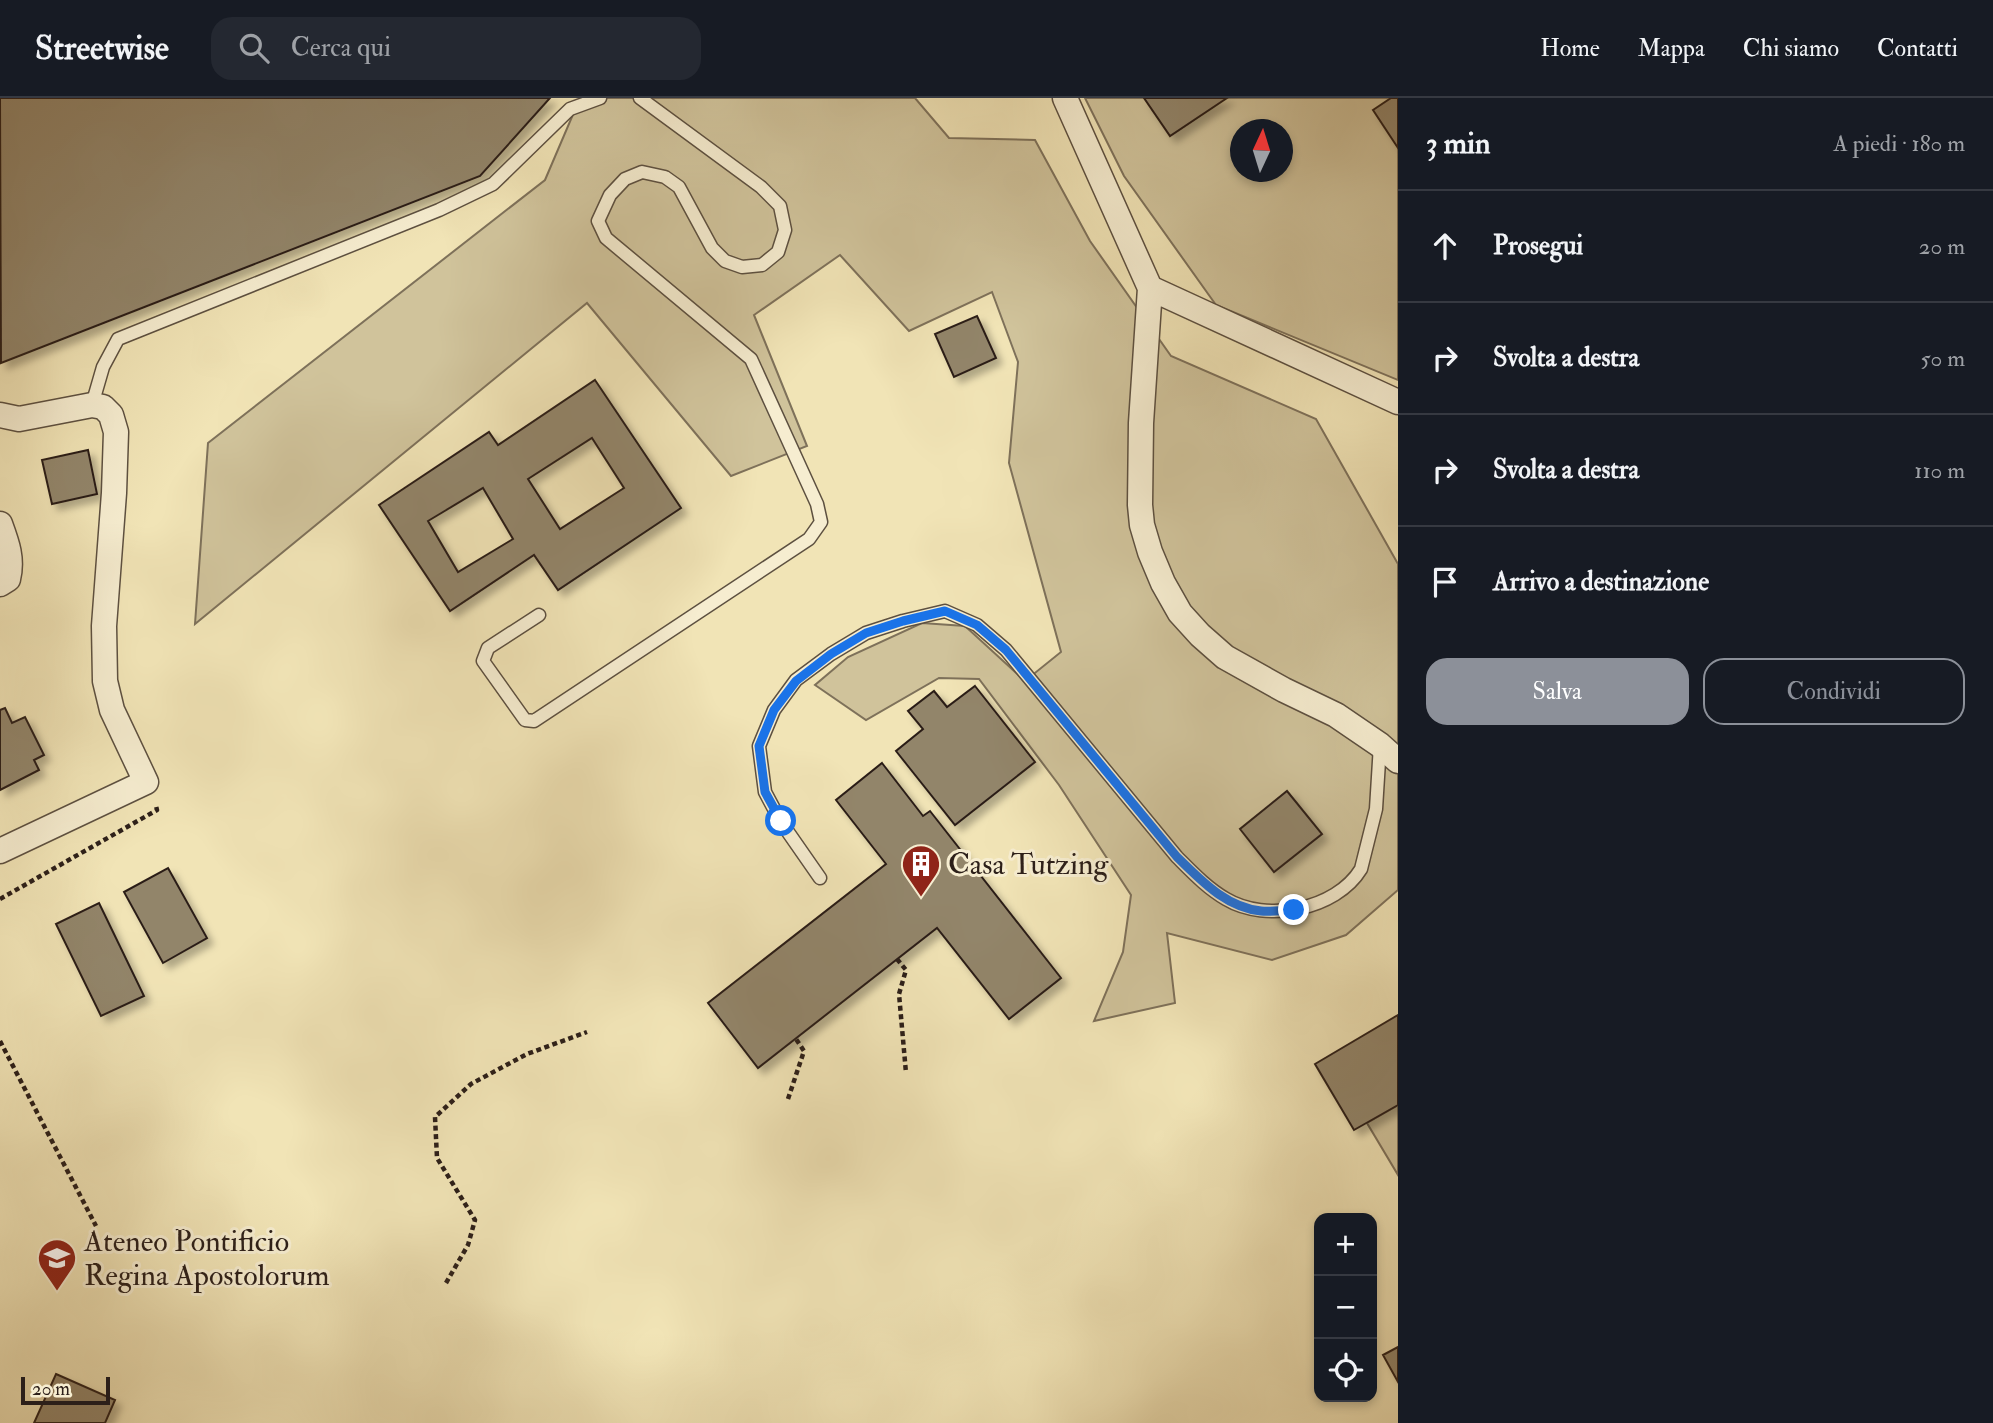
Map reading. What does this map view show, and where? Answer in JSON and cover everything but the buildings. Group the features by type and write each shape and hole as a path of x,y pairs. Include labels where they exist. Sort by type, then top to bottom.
{"street":[{"path":"1065,98 1150,288 1141,423 1140,505 1142,525 1163,583 1180,612 1200,635 1225,657 1336,715 1389,753"},
{"path":"1150,288 1398,402"},
{"path":"0,415 19,419 92,405 107,410 115,423 114,493 104,626 104,681 112,710 146,782 0,851"},
{"path":"0,524 12,565 8,579 0,584"}],"lane":[{"path":"92,405 103,367 118,339 439,210 493,184 570,109 600,98"},
{"path":"539,615 488,648 483,661 526,720 534,721 810,539 821,522 817,504 751,359 606,238 598,221 610,195 625,179 642,172 665,177 679,187 712,248 725,261 742,267 762,265 778,253 785,230 780,206 761,187 640,98"},
{"path":"820,878 781,821 765,792 759,746 774,710 796,681 831,654 866,633 945,611 977,625 1006,650 1177,857 1206,885 1225,899 1246,908 1271,911 1307,907 1349,885 1361,869 1389,753"}],"path":[{"path":"0,899 158,810"},
{"path":"897,959 906,970 899,994 906,1073"},
{"path":"446,1283 468,1245 475,1220 437,1158 435,1116 471,1083 527,1054 587,1032"},
{"path":"788,1099 804,1051 796,1039"},
{"path":"0,1041 96,1226"}],"shaded area":[{"path":"580,98 915,98 949,138 1035,140 1090,241 1171,356 1316,419 1398,564 1398,890 1346,935 1272,960 1167,933 1175,1003 1094,1021 1123,952 1131,895 1059,785 979,679 939,678 866,720 815,685 848,657 922,623 965,626 1025,681 1061,652 1009,463 1018,362 992,292 909,331 840,255 754,315 807,446 731,476 587,303 195,624 208,443 545,180"},
{"path":"1085,98 1398,98 1398,380 1216,305 1124,176"},
{"path":"1398,1105 1398,1175 1367,1123"}],"place":[{"name":"Casa Tutzing","path":"921,898"},
{"name":"Ateneo Pontificio Regina Apostolorum","path":"57,1292"}],"route":[{"path":"781,821 765,792 759,746 774,710 796,681 831,654 866,633 945,611 977,625 1006,650 1177,857 1206,885 1225,899 1246,908 1259,911 1294,910"}]}
